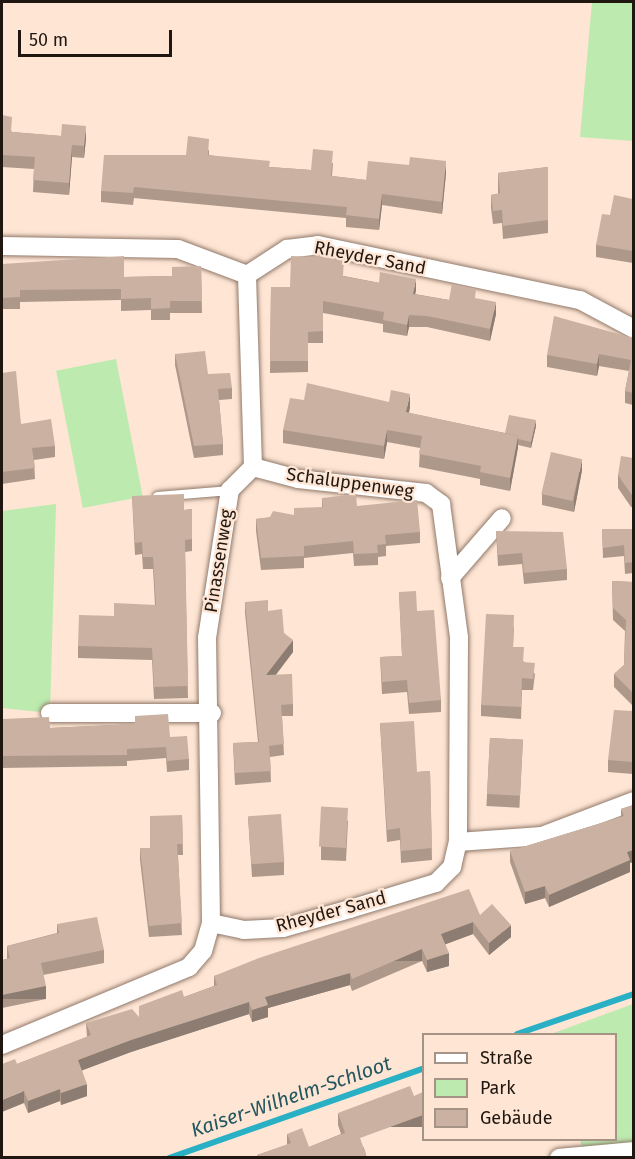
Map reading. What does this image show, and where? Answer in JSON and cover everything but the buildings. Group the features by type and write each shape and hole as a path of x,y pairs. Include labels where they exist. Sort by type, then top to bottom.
{"street":[{"name":"Rheyder Sand","path":"247,275 287,249 318,245 580,300 633,329"},
{"path":"2,246 178,249 247,275 253,467"},
{"name":"Pinassenweg","path":"211,923 212,713 207,638 230,490 253,467"},
{"name":"Schaluppenweg","path":"253,467 435,497 442,508 459,638 458,842"},
{"path":"450,578 502,518"},
{"path":"50,713 212,713"},
{"path":"458,842 542,836 633,801"},
{"name":"Rheyder Sand","path":"211,923 244,930 283,928 427,886 447,874 458,842"},
{"path":"2,1045 189,967 203,951 211,923"},
{"path":"559,1158 633,1151"}],"lane":[{"path":"142,497 230,490"}],"green space":[{"path":"592,2 633,2 633,141 580,137"},
{"path":"116,359 143,496 83,508 56,371"},
{"path":"56,504 50,713 2,708 2,511"},
{"path":"633,1004 633,1151 584,1153 580,1141 617,1141 617,1033 554,1033"}],"waterway":[{"name":"Kaiser-Wilhelm-Schloot","path":"520,1033 634,994"},
{"name":"Kaiser-Wilhelm-Schloot","path":"169,1158 422,1069"}]}
